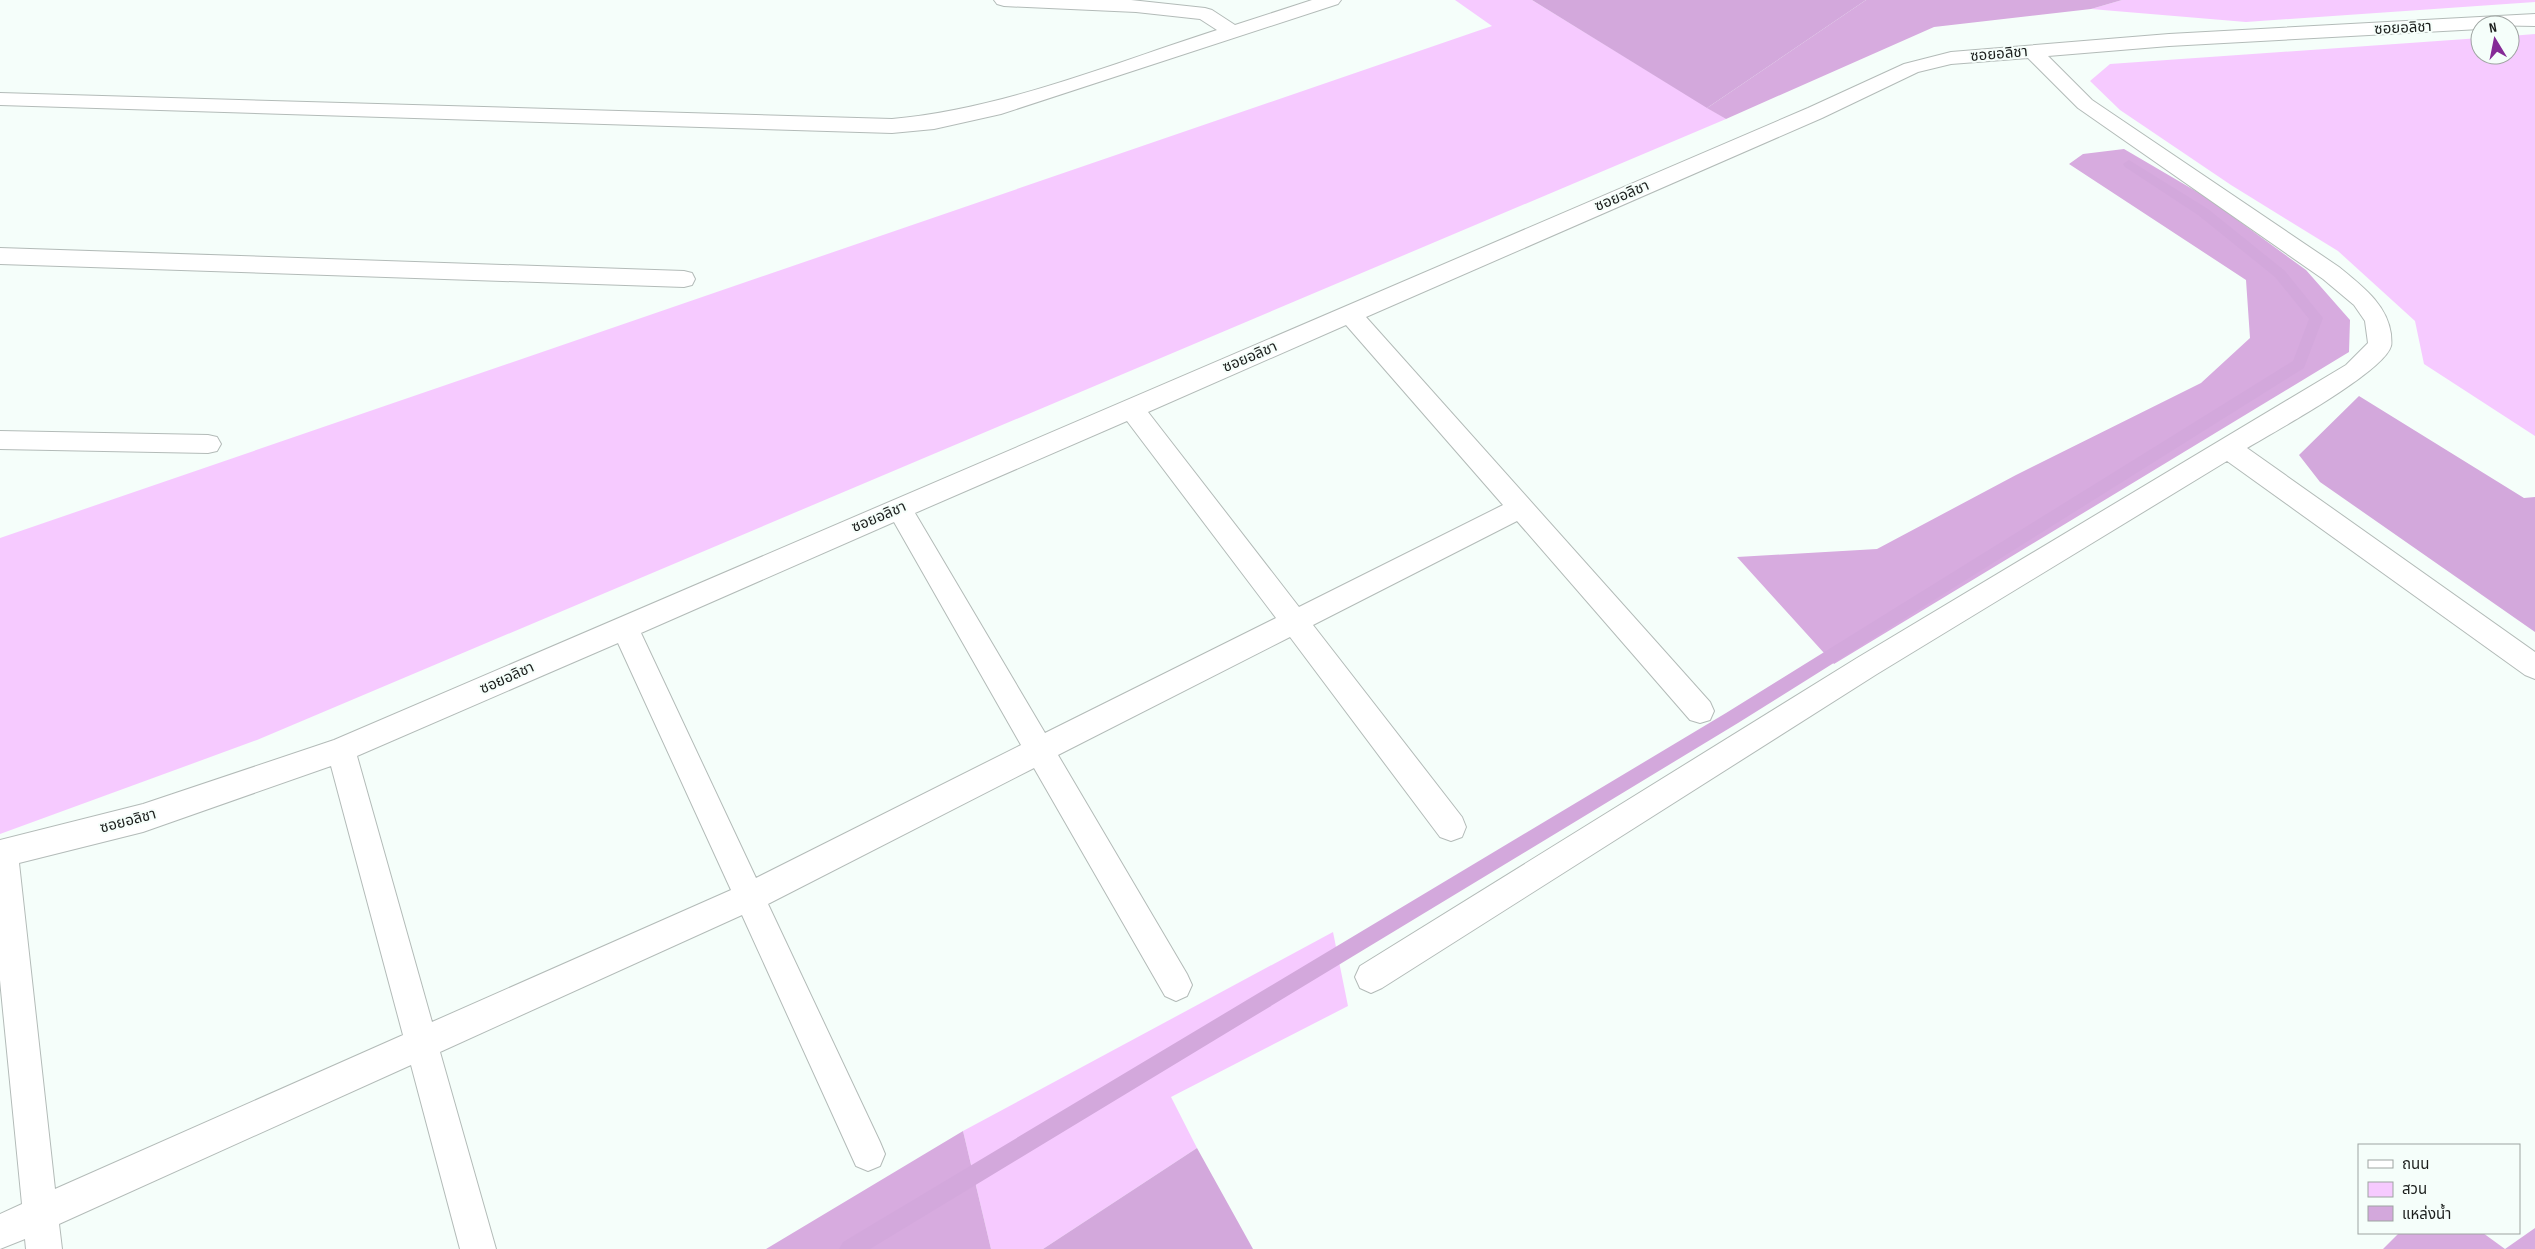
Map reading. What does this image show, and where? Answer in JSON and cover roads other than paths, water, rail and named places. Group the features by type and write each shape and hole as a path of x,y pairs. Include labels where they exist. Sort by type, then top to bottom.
{"street":[{"path":"1004,0 1136,6 1205,14 1233,32"},
{"path":"0,99 892,126 934,122 994,109 1331,0"},
{"name":"ซอยอลิชา","path":"2,854 143,818 342,750 1806,117 1911,68 1952,58 2169,40 2535,20"},
{"path":"1371,977 1867,666 2355,371 2380,345 2377,320 2362,299 2331,273 2085,104 2058,79 2033,51"},
{"path":"0,256 684,279"},
{"path":"1350,314 1700,711"},
{"path":"1131,408 1451,827"},
{"path":"0,440 208,444"},
{"path":"2228,448 2535,667"},
{"path":"0,1232 749,897 1520,507"},
{"path":"899,508 1176,985"},
{"path":"625,627 868,1154"},
{"path":"342,750 478,1249"},
{"path":"2,854 44,1249"}],"water":[{"path":"1532,0 1866,0 1707,108"},
{"path":"2359,396 2524,498 2535,497 2535,632 2320,482 2299,455"},
{"path":"1197,1148 1253,1249 1043,1249"}],"waterway":[{"path":"850,1249 1732,718 2299,364 2316,318 2280,274 2203,212 2129,164"}]}
